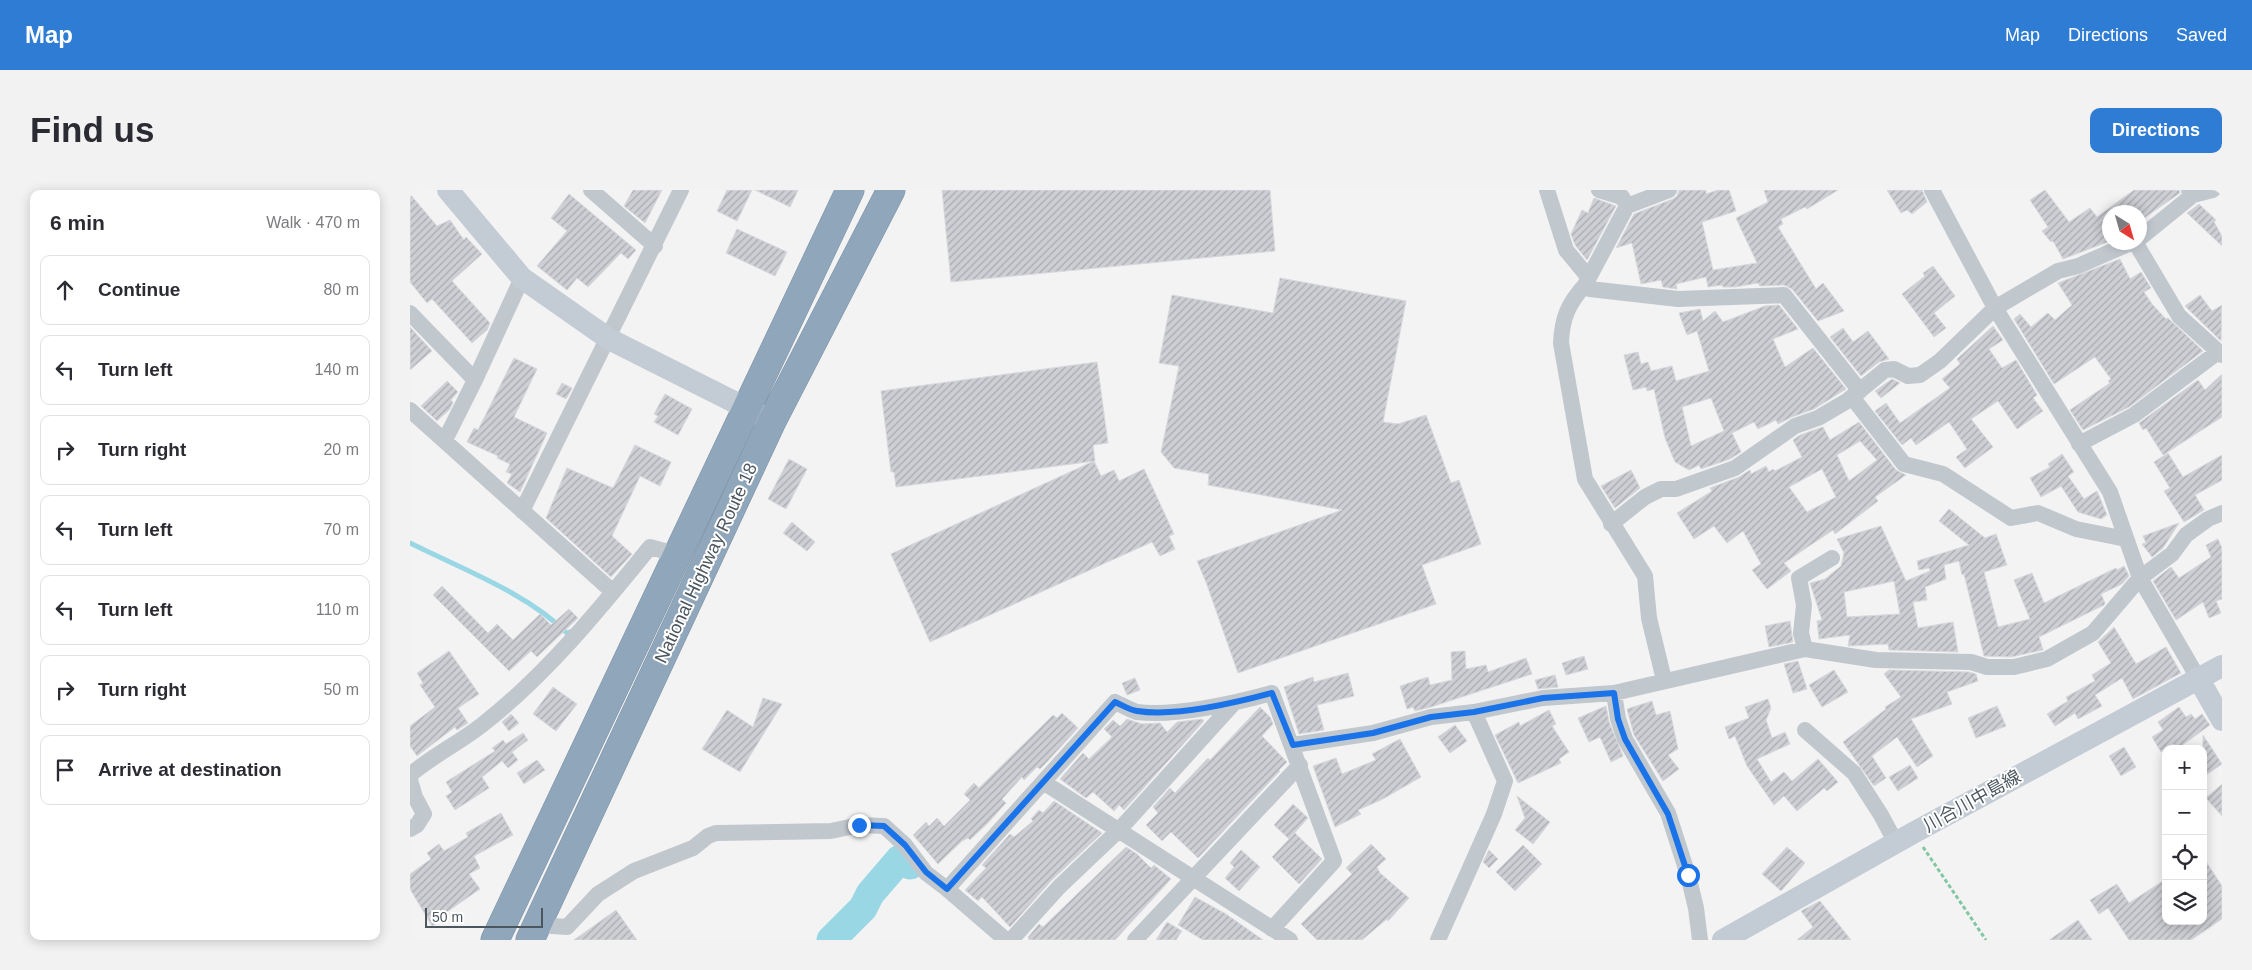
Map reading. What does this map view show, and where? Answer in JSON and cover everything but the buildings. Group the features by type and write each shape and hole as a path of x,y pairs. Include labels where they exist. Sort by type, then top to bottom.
{"highway":[{"name":"National Highway Route 18","path":"495,940 850,190"},
{"name":"National Highway Route 18","path":"534,932 772,421 890,190"}],"main road":[{"path":"448,190 522,278 609,339 772,421"},
{"name":"川合川中島線","path":"1723,940 1905,838 2222,666"},
{"path":"2198,678 2222,720"}],"street":[{"path":"591,190 655,246"},
{"path":"522,510 609,339 681,190"},
{"path":"1546,190 1566,250 1587,281 1590,289 1678,299 1784,295 1904,464 1942,474 2011,518 2038,513 2076,529 2126,539"},
{"path":"1599,190 1622,196 1627,206"},
{"path":"1664,680 1648,618 1645,576 1611,524 1585,479 1560,343 1562,323 1574,297 1587,281 1627,206 1669,190"},
{"path":"1932,190 1995,308 2110,492 2140,578 2198,678"},
{"path":"2147,232 2191,192 2213,190"},
{"path":"1611,524 1645,497 1661,489 1676,489 1735,468 1795,426 1818,418 1856,394 1885,370 1894,369 1908,376 1920,375 1947,355 1995,308 2058,271 2078,266 2115,250"},
{"path":"2079,444 2134,415 2220,353 2180,316 2139,250"},
{"path":"445,440 476,380 522,278"},
{"path":"410,313 476,380"},
{"path":"410,410 613,592"},
{"path":"1293,745 1373,733 1431,717 1474,712 1543,698 1614,693 1805,649 1876,660 1971,662 1987,666 2014,667 2047,659 2094,634 2140,578 2172,554 2186,535 2208,519 2222,513"},
{"path":"410,775 482,725 536,676 613,592 650,547 678,555"},
{"path":"1805,649 1801,634 1804,605 1799,578 1832,558"},
{"path":"947,889 1115,702 1135,711 1163,713 1234,703 1272,693 1293,745 1334,861 1272,929"},
{"path":"1614,693 1618,719 1625,739 1668,814 1688,875 1696,908 1700,940"},
{"path":"1011,940 1059,888 1119,830 1234,703"},
{"path":"1438,940 1494,814 1505,781 1474,712"},
{"path":"1805,730 1854,772 1881,815 1905,838"},
{"path":"1135,940 1300,765"},
{"path":"410,780 415,797 424,814 417,825 410,829"},
{"path":"1043,782 1290,940"},
{"path":"534,932 567,927 598,894 634,871 693,848 708,836 716,834 831,831 859,825 884,826 905,845 926,872 1006,940"}],"path":[{"path":"1905,838 1986,940"}],"waterway":[{"path":"410,543 514,594 552,619 568,634 570,632"},
{"path":"831,940 863,908 870,894 900,859 910,865"}],"route":[{"path":"859,825 884,826 905,845 926,872 947,889 1115,702 1135,711 1163,713 1234,703 1272,693 1293,745 1373,733 1431,717 1474,712 1543,698 1614,693 1618,719 1625,739 1668,814 1688,875"}]}
